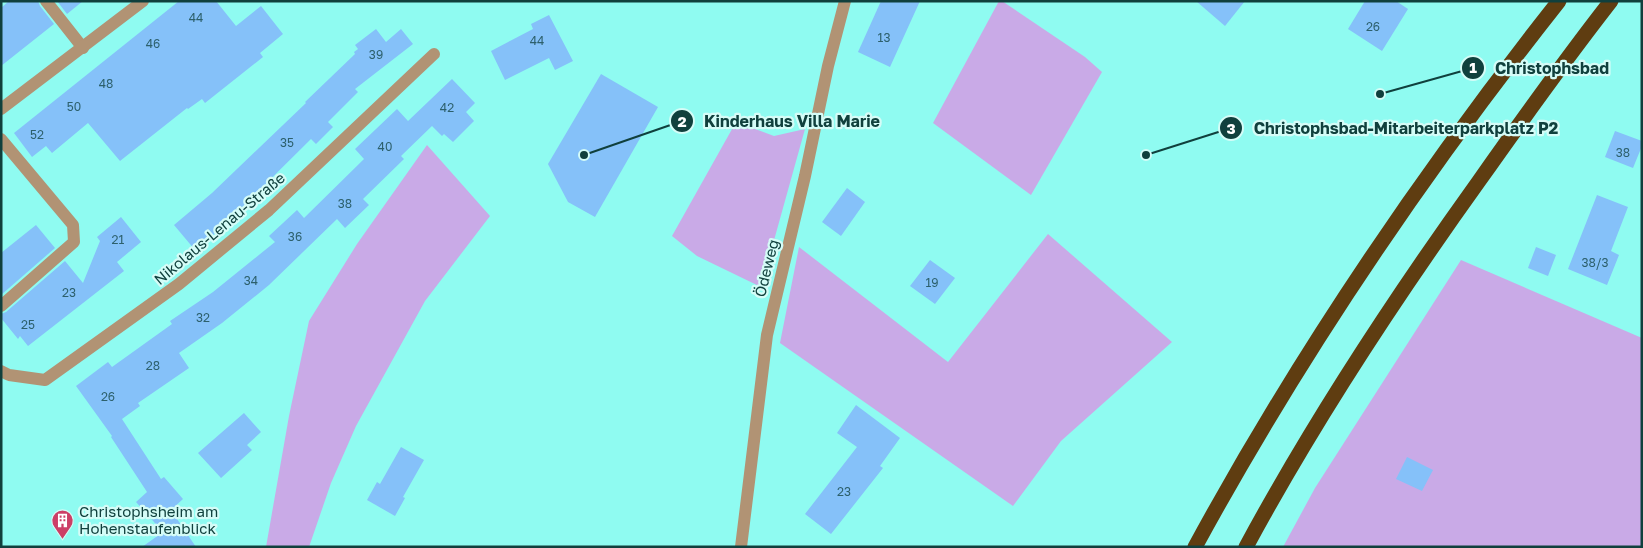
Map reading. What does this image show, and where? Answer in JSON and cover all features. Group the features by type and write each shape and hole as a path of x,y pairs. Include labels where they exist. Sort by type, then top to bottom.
{"highway":[{"path":"1195,547 1240,466 1306,356 1395,220 1522,47 1559,1"},
{"path":"1246,547 1269,504 1347,374 1426,255 1559,68 1611,1"}],"street":[{"path":"46,1 83,48"},
{"path":"1,109 143,1"},
{"name":"Ödeweg","path":"741,547 767,335 805,176 828,66 845,1"},
{"name":"Nikolaus-Lenau-Straße","path":"1,370 9,375 45,380 179,284 269,210 434,54"},
{"path":"1,139 73,225 74,242 1,306"}],"shaded area":[{"path":"999,1 1002,1 1085,57 1102,72 1031,195 933,123"},
{"path":"736,122 774,136 805,129 761,287 697,256 672,236"},
{"path":"427,145 490,216 425,301 356,426 331,483 309,547 266,547 289,416 309,321 357,244"},
{"path":"1048,234 1172,342 1061,441 1013,506 780,343 799,247 948,362"},
{"path":"1461,260 1642,338 1642,547 1283,547 1315,488"}],"building":[{"path":"9,1 38,1 54,24 1,66 1,8"},
{"path":"57,1 83,1 67,14"},
{"path":"179,1 216,1 236,26 261,6 283,34 260,53 263,57 205,103 202,99 187,108 120,161 88,123 52,153 46,146 32,157 14,133"},
{"path":"881,1 920,1 890,67 858,52"},
{"path":"1196,1 1245,1 1225,26"},
{"path":"1365,1 1396,1 1408,9 1382,51 1348,29"},
{"path":"549,15 573,61 555,70 549,58 505,80 491,51 533,29 531,24"},
{"path":"376,29 386,42 401,29 413,44 355,89 358,92 328,122 333,127 316,144 311,139 219,230 195,250 174,225 212,193 306,103 355,54 354,52 358,49 355,45"},
{"path":"601,74 658,107 595,217 568,202 548,164"},
{"path":"452,79 475,103 466,112 474,121 453,142 444,134 442,136 432,126 401,156 404,159 363,199 369,205 345,228 337,219 269,285 222,323 179,353 189,368 138,403 140,406 122,419 161,479 164,477 183,499 171,510 196,547 142,547 163,532 136,502 147,492 112,436 76,386 108,362 112,367 172,324 170,321 213,292 275,242 269,236 297,210 304,218 364,159 355,149 397,109 408,121"},
{"path":"1615,131 1642,141 1642,146 1633,168 1605,157"},
{"path":"847,188 865,202 841,236 822,222"},
{"path":"1597,195 1628,207 1611,251 1619,255 1607,285 1568,269"},
{"path":"121,217 141,242 117,262 124,271 28,346 20,336 18,339 1,318 1,314 6,312 65,261 83,283 100,241 97,237"},
{"path":"36,225 55,248 1,295 1,253"},
{"path":"1536,247 1556,255 1548,276 1528,268"},
{"path":"930,260 955,278 935,304 910,286"},
{"path":"856,405 900,438 880,466 883,468 831,534 805,514 857,447 837,433"},
{"path":"244,413 261,432 247,445 252,450 221,478 198,453"},
{"path":"401,447 424,460 403,497 405,498 395,516 367,500 377,482 380,484"},
{"path":"1407,457 1433,470 1422,491 1396,479"}],"place":[{"name":"Christophsbad","path":"1380,94"},
{"name":"Kinderhaus Villa Marie","path":"584,155"},
{"name":"Christophsbad-Mitarbeiterparkplatz P2","path":"1146,155"},
{"name":"Christophsheim am Hohenstaufenblick","path":"63,539"}]}
